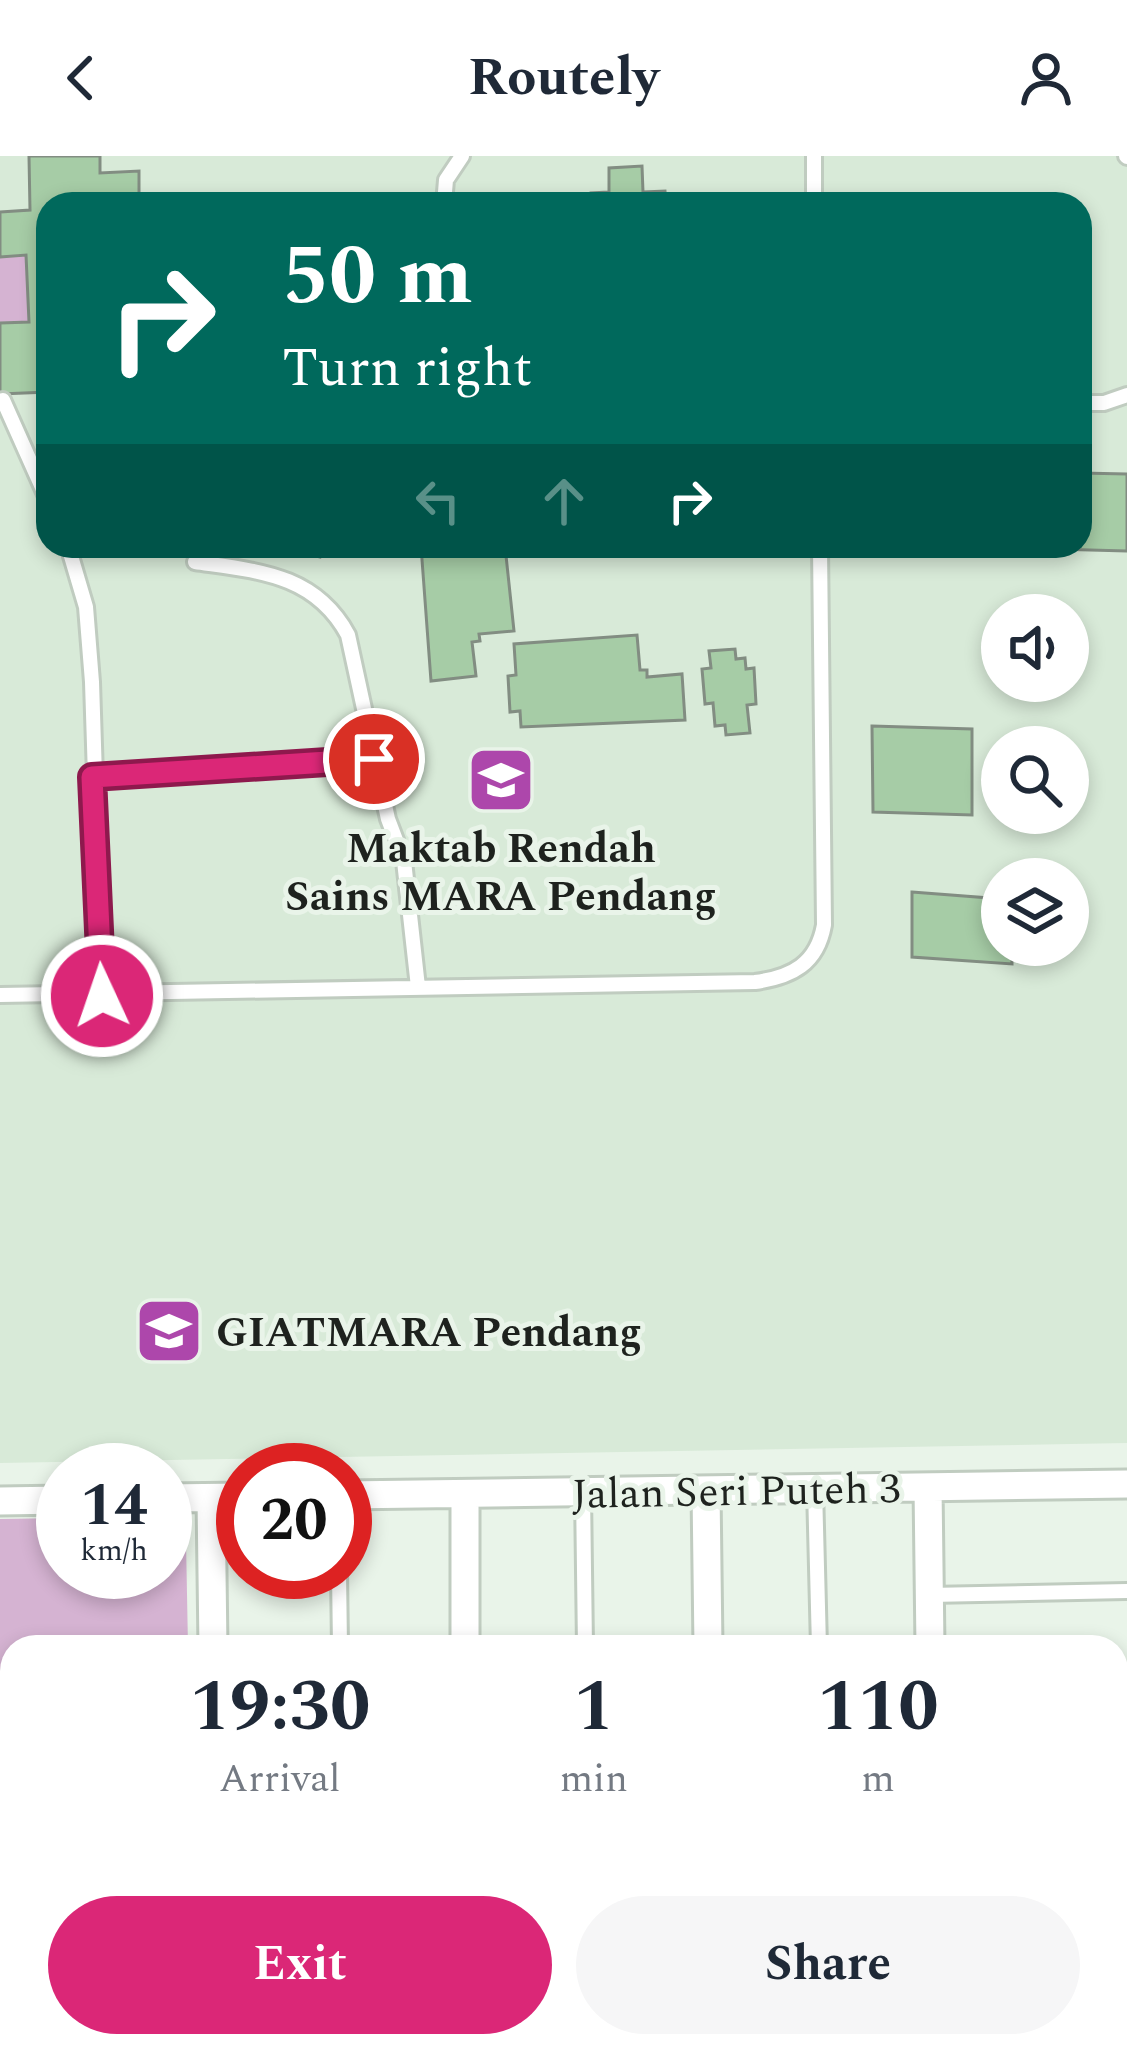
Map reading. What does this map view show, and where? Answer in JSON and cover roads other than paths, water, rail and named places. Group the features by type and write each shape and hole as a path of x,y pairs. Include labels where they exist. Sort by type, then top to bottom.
{"street":[{"name":"Jalan Seri Puteh 3","path":"372,1495 1127,1484"},
{"path":"928,1487 930,1635"},
{"path":"706,1490 708,1635"},
{"path":"465,1494 465,1635"},
{"path":"192,1498 216,1498"},
{"path":"211,1498 213,1635"},
{"path":"0,1501 36,1500"}],"lane":[{"path":"445,192 446,180 462,156"},
{"path":"814,156 814,192"},
{"path":"1092,404 1127,395"},
{"path":"3,400 36,474"},
{"path":"72,558 86,607 102,996"},
{"path":"0,995 777,979 810,960 824,925 820,558"},
{"path":"195,562 294,581 334,610 356,664 374,759 404,861 418,987"},
{"path":"92,777 374,759"},
{"path":"815,1488 819,1635"},
{"path":"583,1492 585,1635"},
{"path":"929,1595 1127,1591"},
{"path":"339,1599 340,1635"}],"place":[{"name":"Maktab Rendah Sains MARA Pendang","path":"501,780"},
{"name":"GIATMARA Pendang","path":"169,1331"}]}
